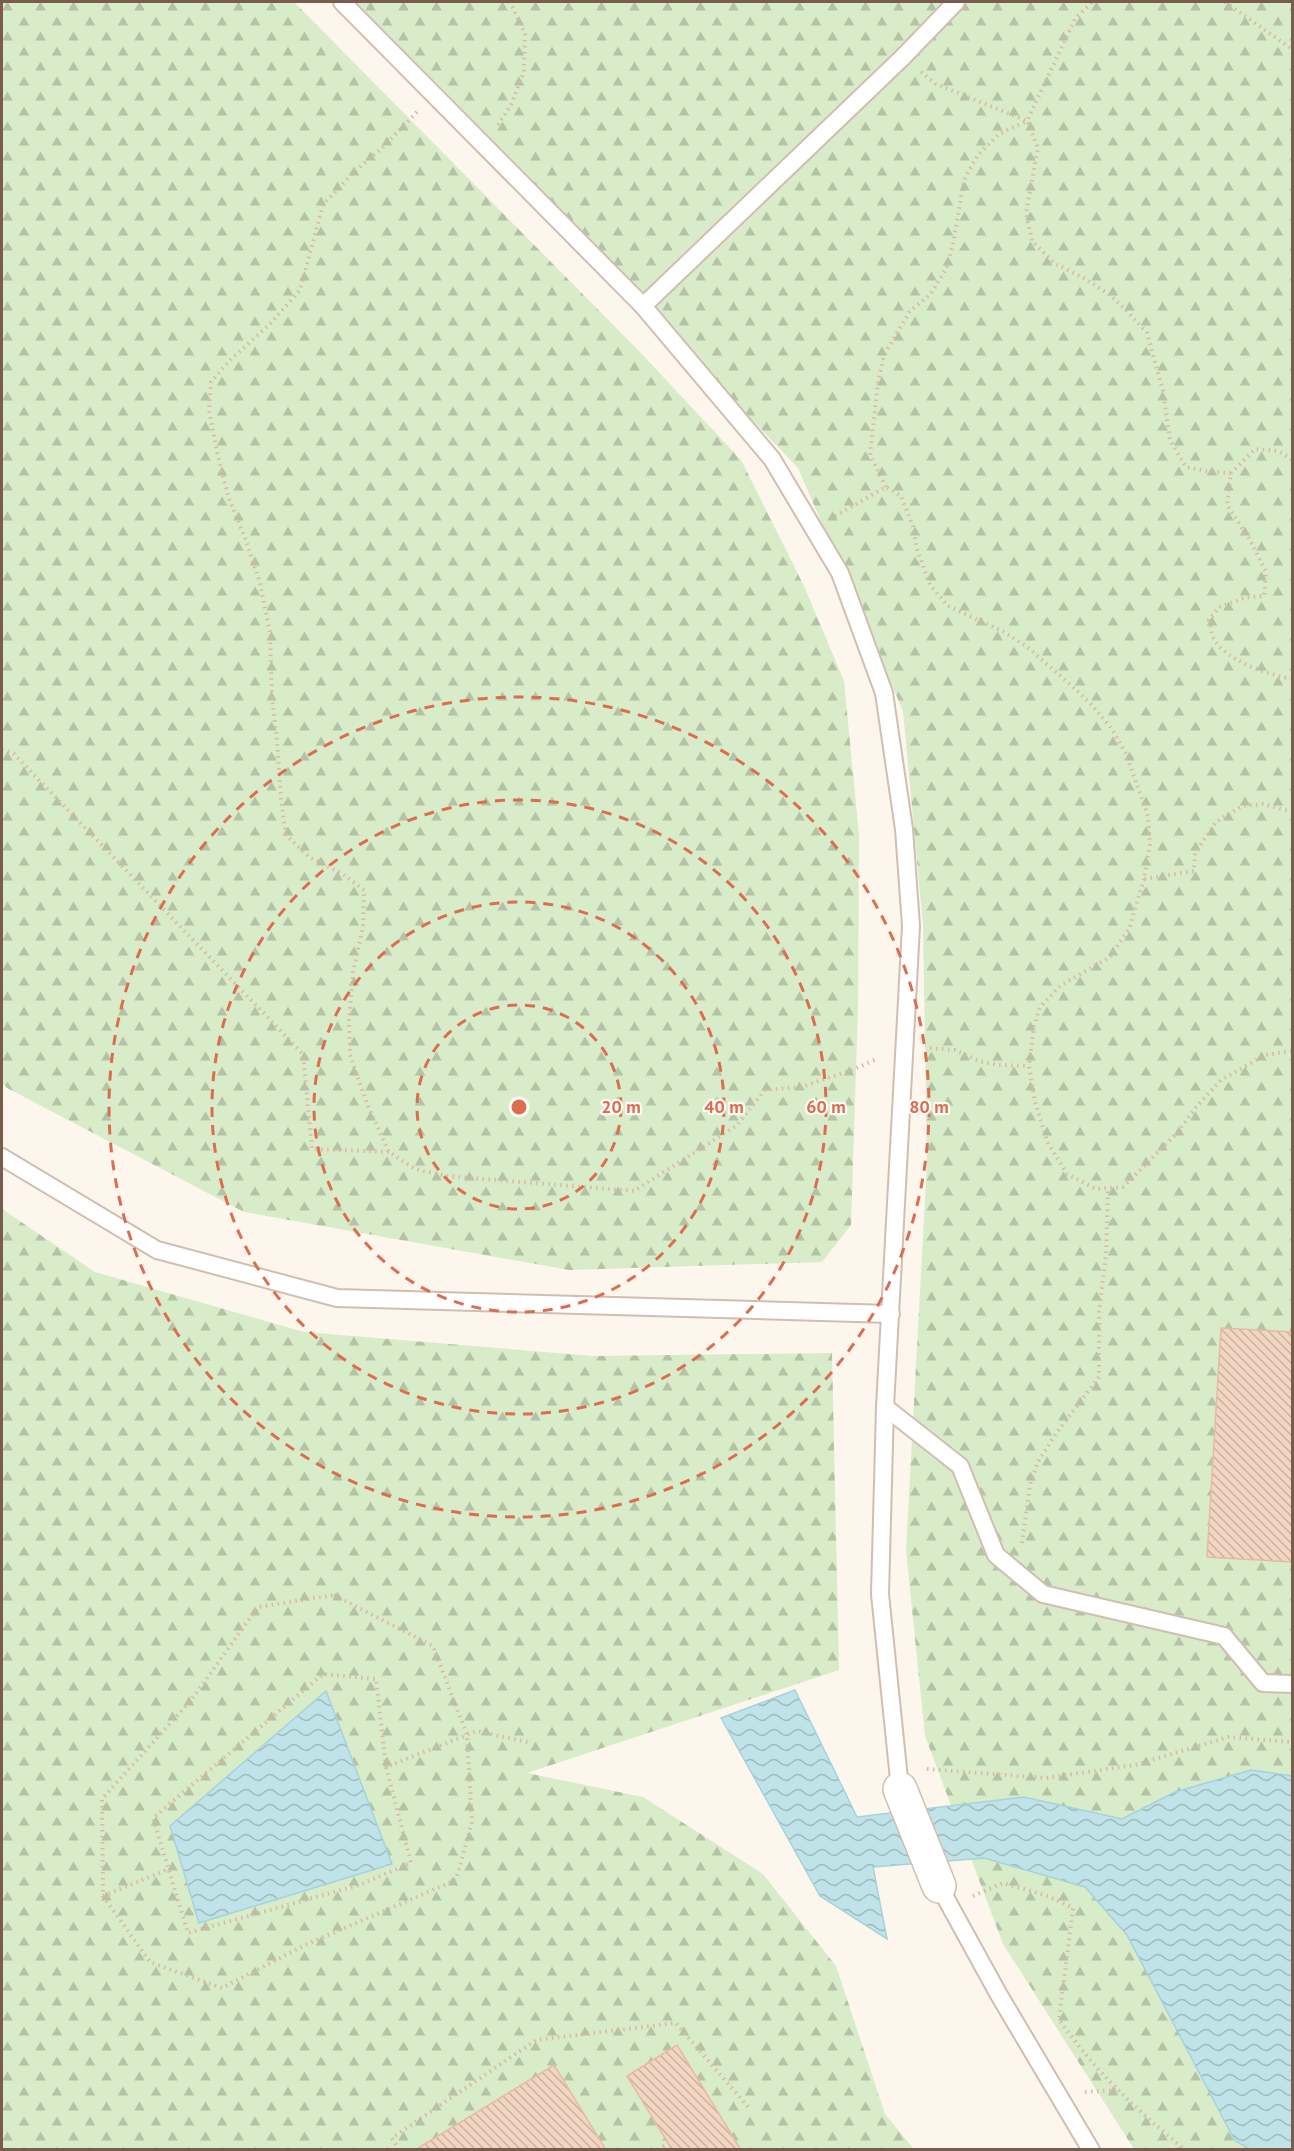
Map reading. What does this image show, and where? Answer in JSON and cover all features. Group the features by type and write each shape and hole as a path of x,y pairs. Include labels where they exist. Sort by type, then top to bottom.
{"street":[{"path":"898,1778 945,1896"}],"lane":[{"path":"342,2 643,306 772,459 840,573 884,693 904,829 910,926 885,1407 880,1594 898,1778"},
{"path":"643,306 903,57 956,2"},
{"path":"2,1157 157,1250 337,1298 891,1314"},
{"path":"885,1407 960,1466 996,1555 1044,1594 1224,1636 1263,1683 1293,1684"},
{"path":"945,1896 999,1995 1091,2150"}],"path":[{"path":"485,147 511,105 524,72 525,34 510,2"},
{"path":"1092,2 1075,19 1028,121 999,134 977,156 964,180 953,244 946,269 930,295 910,311 884,355 878,382 870,455 886,487 901,495 913,526 917,549 930,585 948,606 1004,632 1026,646 1085,697 1112,729 1126,754 1148,816 1150,844 1144,879 1129,929 1110,957 1060,987 1040,1007 1034,1026 1029,1066 1035,1102 1048,1143 1067,1174 1096,1189 1124,1187 1177,1133 1197,1106 1221,1080 1265,1055 1293,1051"},
{"path":"1225,2 1293,49"},
{"path":"903,57 936,84 1028,121 1038,148 1026,213 1032,241 1054,263 1084,278 1110,295 1147,333 1163,391 1170,440 1185,467 1231,473"},
{"path":"434,95 323,205 300,290 270,324 230,360 211,382 209,410 228,496 260,583 270,633 272,699 286,835 309,857 341,873 364,890 363,927 353,972 349,1020 350,1055 389,1152 415,1170 446,1176 634,1191 736,1126 765,1090 801,1087 852,1070 905,1047 955,1050 980,1061 998,1065 1029,1066"},
{"path":"1293,459 1278,451 1255,449 1231,473 1227,505 1250,540 1266,572 1264,596 1244,598 1219,607 1209,620 1214,638 1228,654 1272,675 1293,679"},
{"path":"814,528 886,487"},
{"path":"2,750 13,753 303,1054 312,1149 389,1152"},
{"path":"1144,879 1194,871 1195,853 1216,822 1242,806 1263,804 1293,812"},
{"path":"1026,1580 1022,1547 1025,1513 1030,1485 1038,1462 1055,1435 1099,1377 1099,1312 1106,1255 1108,1188"},
{"path":"334,1595 433,1646 467,1735 472,1822 456,1881 305,1945 222,1988 150,1962 103,1896 102,1799 192,1699 258,1607 334,1595"},
{"path":"323,1674 376,1679 386,1767 411,1863 359,1885 188,1933 153,1818 323,1674"},
{"path":"386,1767 477,1731 531,1743"},
{"path":"898,1778 1046,1778 1135,1765 1228,1737 1293,1742"},
{"path":"103,1896 169,1869"},
{"path":"945,1896 1003,1883 1048,1896 1073,1908 1059,2019 1082,2052 1124,2097 1185,2150"},
{"path":"399,2150 392,2138 536,2040 623,2029 676,2023 749,2108"},
{"path":"658,2150 668,2143"}],"green space":[{"path":"2,2 294,2 640,352 741,460 804,586 844,681 859,835 858,1007 851,1225 822,1262 569,1270 244,1212 7,1088 2,1083"},
{"path":"353,2 1292,2 1292,2149 1134,2149 1003,1944 925,1736 906,1550 927,1163 923,925 903,711 798,468"},
{"path":"2,1209 95,1272 304,1332 593,1356 832,1353 839,1670 527,1773 643,1797 763,1874 836,1966 885,2114 914,2149 2,2149"}],"water":[{"path":"795,1690 857,1817 1024,1797 1122,1819 1175,1792 1251,1770 1292,1776 1292,2149 1250,2149 1235,2141 1127,1935 1085,1887 984,1858 873,1867 887,1939 820,1896 721,1718"},
{"path":"326,1691 392,1864 199,1923 170,1826"}],"building":[{"path":"1221,1328 1292,1332 1292,1562 1207,1557"},
{"path":"677,2045 741,2150 672,2150 627,2076"},
{"path":"554,2065 606,2150 415,2150"}]}
